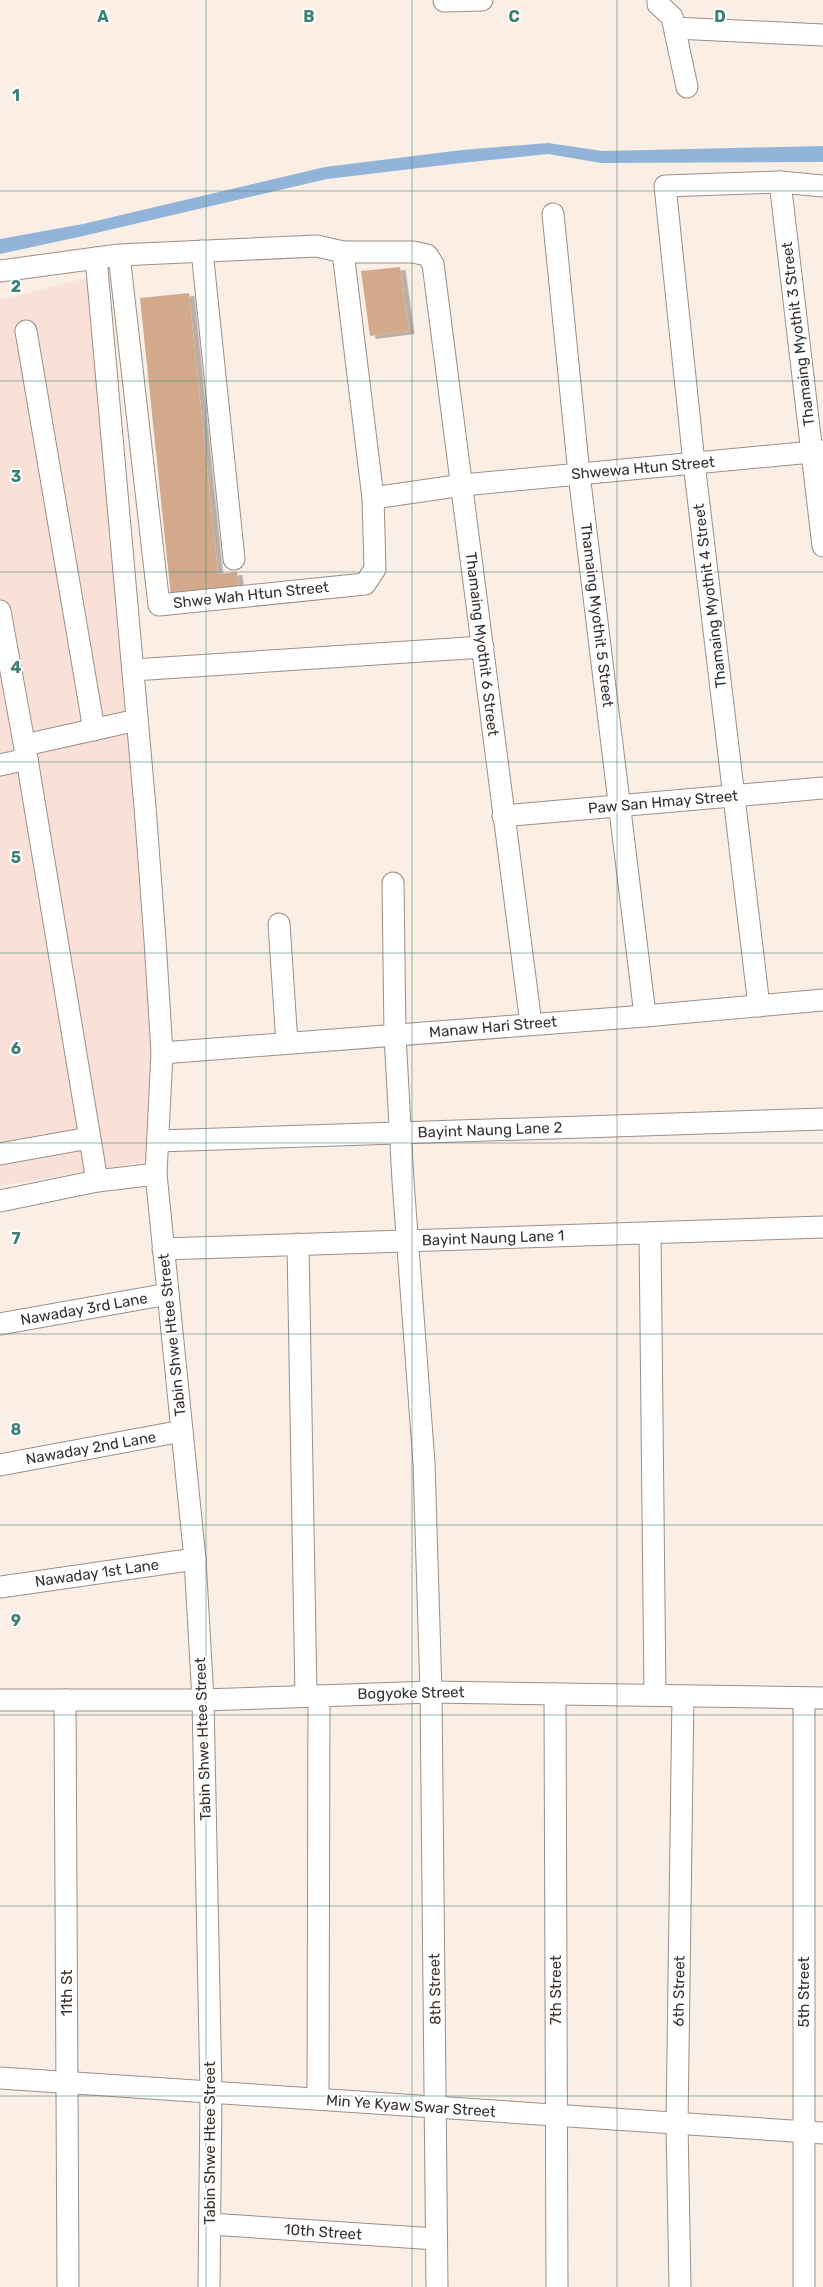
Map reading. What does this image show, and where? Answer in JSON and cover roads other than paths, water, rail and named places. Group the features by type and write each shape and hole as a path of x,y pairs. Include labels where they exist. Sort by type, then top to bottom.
{"street":[{"path":"444,1 482,0"},
{"path":"658,0 658,4 672,17 687,87"},
{"path":"675,28 823,35"},
{"path":"780,182 823,186"},
{"name":"Thamaing Myothit 4 Street","path":"759,1006 694,463 664,186 780,182"},
{"name":"Thamaing Myothit 3 Street","path":"780,182 817,451 823,546"},
{"name":"Thamaing Myothit 5 Street","path":"552,214 579,474 645,1015"},
{"path":"0,271 119,255 317,246 343,252 373,498 462,485"},
{"path":"202,251 234,559"},
{"name":"Thamaing Myothit 6 Street","path":"343,252 414,252 427,255 433,264 531,1024"},
{"name":"Shwe Wah Htun Street","path":"119,255 159,605 365,584 375,569 373,498"},
{"name":"Tabin Shwe Htee Street","path":"96,258 145,807 162,1053 157,1183 195,1558 202,1700 212,2092 209,2287"},
{"path":"26,331 94,730"},
{"name":"Shwewa Htun Street","path":"462,485 817,451"},
{"path":"0,611 26,752 97,1181"},
{"path":"133,670 483,647"},
{"path":"0,765 26,752 94,730 137,720"},
{"name":"Paw San Hmay Street","path":"503,816 823,788"},
{"name":"8th Street","path":"394,884 395,1035 400,1133 424,1463 431,1692 437,2287"},
{"path":"279,924 287,1043"},
{"name":"Manaw Hari Street","path":"162,1053 823,1000"},
{"name":"Bayint Naung Lane 2","path":"158,1141 823,1119"},
{"path":"0,1154 89,1138"},
{"path":"0,1201 97,1181 157,1183"},
{"name":"Bayint Naung Lane 1","path":"163,1249 823,1227"},
{"path":"650,1233 655,1695"},
{"path":"298,1244 313,1696 318,2099"},
{"name":"Nawaday 3rd Lane","path":"0,1324 168,1294"},
{"name":"Nawaday 2nd Lane","path":"0,1465 182,1431"},
{"name":"Nawaday 1st Lane","path":"0,1587 195,1558"},
{"name":"Bogyoke Street","path":"0,1700 202,1700 431,1692 814,1698"},
{"name":"7th Street","path":"556,1694 557,2287"},
{"name":"6th Street","path":"680,2287 677,2124 683,1696"},
{"name":"5th Street","path":"804,2287 814,2132 814,1698"},
{"name":"11th St","path":"65,1700 68,2287"},
{"name":"Min Ye Kyaw Swar Street","path":"0,2078 814,2132"},
{"name":"10th Street","path":"210,2224 436,2239"}],"water":[{"path":"548,143 602,151 823,146 823,162 601,163 548,154 461,163 327,179 0,254 0,239 83,224 325,167 462,150"}]}
